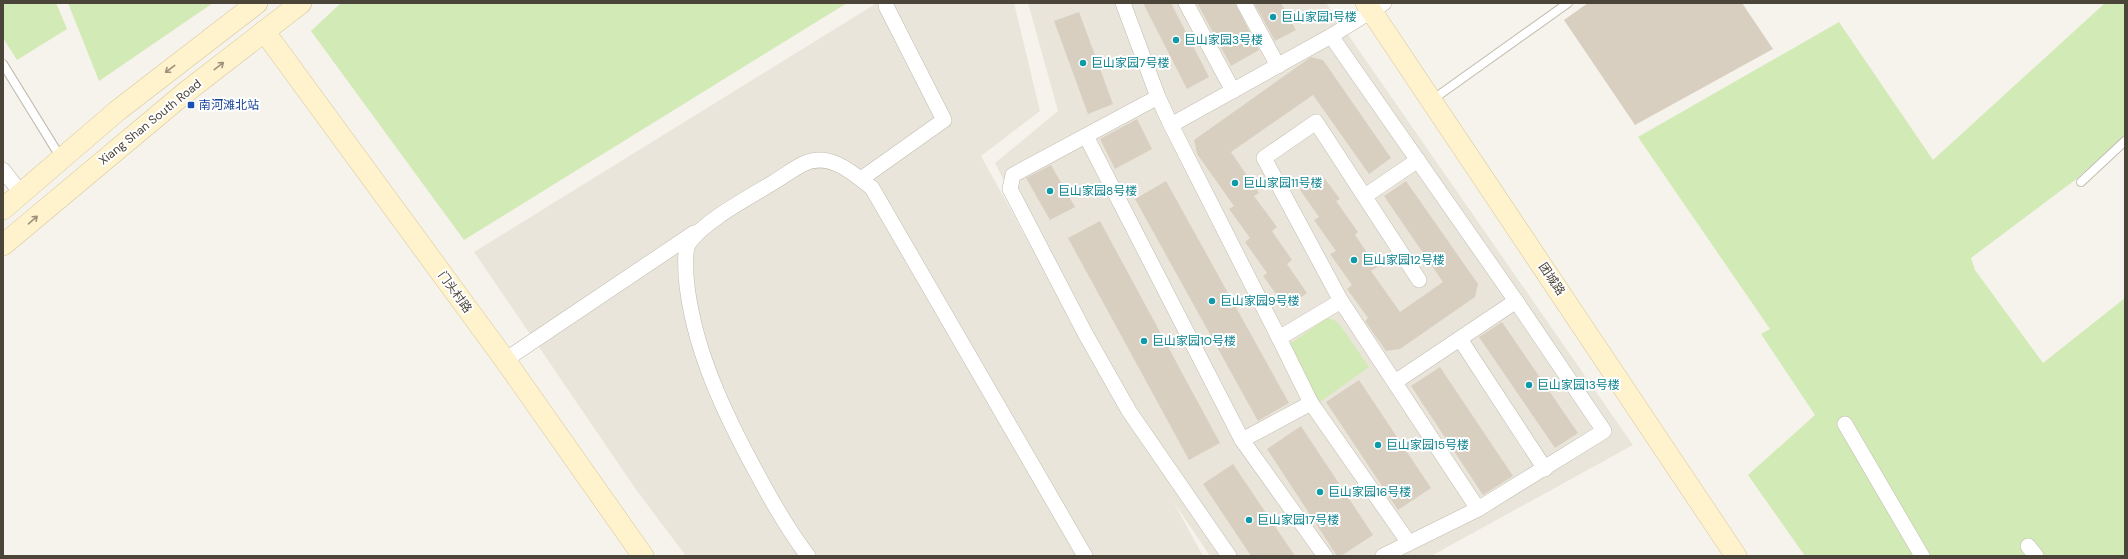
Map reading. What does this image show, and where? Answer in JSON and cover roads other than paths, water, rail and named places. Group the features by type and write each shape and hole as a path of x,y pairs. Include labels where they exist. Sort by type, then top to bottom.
{"street":[{"path":"3,209 156,80 256,3"},
{"name":"Xiang Shan South Road","path":"3,246 180,97 301,3"},
{"path":"1123,3 1158,97 1171,125 1311,403 1409,543"},
{"path":"1186,3 1232,91"},
{"path":"1244,3 1278,66"},
{"path":"1171,125 1331,36 1374,5"},
{"name":"团城路","path":"1374,5 1432,100 1736,556"},
{"path":"861,179 944,120 886,6"},
{"name":"门头村路","path":"264,31 505,360 643,556"},
{"path":"1331,36 1516,301 1604,431 1545,469 1478,508 1383,556"},
{"path":"1158,97 1013,175 1010,189 1086,335 1129,411 1229,556"},
{"path":"1420,280 1316,122 1264,158 1342,301 1478,508"},
{"path":"1086,136 1242,440 1325,556"},
{"path":"505,360 705,226 804,163 826,159 850,170 872,188 1085,556"},
{"path":"1365,196 1418,160"},
{"path":"3,170 21,193"},
{"path":"705,226 688,244 686,265 689,302 698,340 716,388 746,454 789,532 808,556"},
{"path":"1279,338 1342,301"},
{"path":"1395,382 1516,301"},
{"path":"1460,339 1545,469"},
{"path":"1242,440 1311,403"},
{"path":"1845,424 1922,556"}],"lane":[{"path":"1432,100 1568,3"},
{"path":"3,64 62,158"},
{"path":"2080,182 2125,141"}],"place":[{"name":"巨山家园1号楼","path":"1273,17"},
{"name":"巨山家园3号楼","path":"1176,40"},
{"name":"巨山家园7号楼","path":"1083,63"},
{"name":"南河滩北站","path":"191,105"},
{"name":"巨山家园11号楼","path":"1235,183"},
{"name":"巨山家园8号楼","path":"1050,191"},
{"name":"巨山家园12号楼","path":"1354,260"},
{"name":"巨山家园9号楼","path":"1212,301"},
{"name":"巨山家园10号楼","path":"1144,341"},
{"name":"巨山家园13号楼","path":"1529,385"},
{"name":"巨山家园15号楼","path":"1378,445"},
{"name":"巨山家园16号楼","path":"1320,492"},
{"name":"巨山家园17号楼","path":"1249,520"}]}
